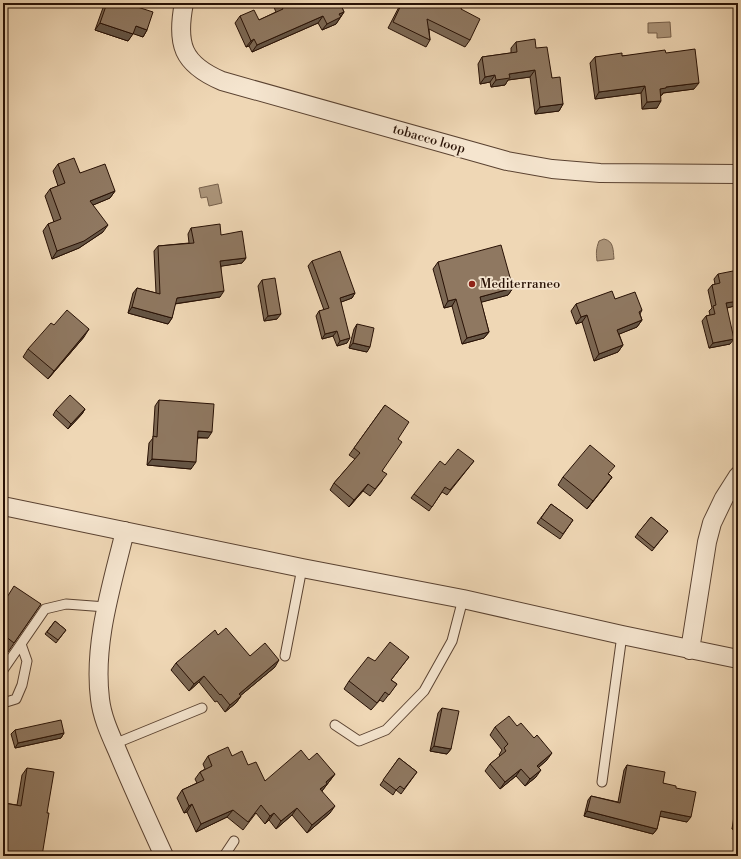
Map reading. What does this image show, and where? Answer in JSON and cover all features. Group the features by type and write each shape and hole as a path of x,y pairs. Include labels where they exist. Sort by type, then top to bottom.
{"street":[{"name":"tobacco loop","path":"184,3 181,30 185,52 190,61 198,69 222,81 507,161 552,169 600,173 738,174"},
{"path":"690,650 707,542 712,523 724,498 738,476"},
{"path":"3,506 302,568 463,599 690,650 738,659"},
{"path":"125,532 106,607 98,671 100,700 105,722 129,781 164,856"}],"lane":[{"path":"285,656 302,568"},
{"path":"335,725 359,741 386,730 424,691 452,641 463,599"},
{"path":"3,670 45,609 66,604 106,607"},
{"path":"602,782 622,635"},
{"path":"3,703 16,700 22,685 26,661 21,644"},
{"path":"114,744 202,708"},
{"path":"224,856 234,841"}],"shaded area":[{"path":"670,22 671,37 657,38 657,33 648,33 648,23"},
{"path":"218,184 222,203 209,206 207,197 201,198 199,188"},
{"path":"604,239 611,244 614,259 597,261 596,251 598,244 599,241"}],"building":[{"path":"107,3 125,3 153,12 147,30 136,26 133,34 100,23"},
{"path":"280,3 340,3 344,12 339,14 341,17 327,24 323,16 257,45 254,39 251,41 240,16 254,10 259,20 283,9"},
{"path":"402,3 461,3 463,4 461,9 480,19 470,40 427,19 430,40 393,22"},
{"path":"535,39 536,48 547,47 552,78 560,77 563,104 540,107 535,70 509,74 510,78 496,80 495,75 485,77 482,57 517,52 516,42"},
{"path":"695,49 699,83 660,89 661,101 647,102 645,86 599,92 595,57 622,53 622,56 665,50 666,53"},
{"path":"74,158 80,173 105,164 115,191 90,201 108,225 84,241 57,251 48,224 61,219 50,189 65,183 58,164"},
{"path":"220,224 221,235 242,231 246,258 220,261 224,291 177,298 172,318 132,307 137,288 160,294 158,246 194,243 191,228"},
{"path":"501,245 513,288 480,297 489,332 467,338 456,299 448,301 438,262"},
{"path":"340,251 355,293 340,298 350,338 340,341 337,331 325,334 319,311 329,308 312,261"},
{"path":"738,270 738,301 726,303 734,339 713,343 706,316 715,314 713,306 716,305 712,285 720,283 718,274"},
{"path":"275,278 281,314 268,316 262,280"},
{"path":"612,291 615,299 635,292 642,310 639,312 642,320 617,330 623,345 599,354 587,315 581,317 576,304"},
{"path":"67,310 89,329 54,371 28,349 51,323 54,325"},
{"path":"357,324 374,328 370,347 353,343"},
{"path":"70,395 85,409 71,424 56,410"},
{"path":"159,400 214,404 212,432 198,431 196,462 152,459 153,436 157,437"},
{"path":"385,405 409,422 398,439 402,442 382,471 387,474 375,489 368,484 354,500 334,483 360,453 354,448"},
{"path":"590,445 615,466 608,474 612,477 593,501 563,477"},
{"path":"458,449 474,461 450,490 445,487 432,507 414,494 440,461 445,465"},
{"path":"551,504 573,520 563,534 541,518"},
{"path":"651,517 668,531 654,548 637,534"},
{"path":"14,586 41,604 14,643 5,636 3,638 3,601 4,602"},
{"path":"55,621 66,630 58,640 47,632"},
{"path":"226,628 250,656 265,643 279,660 239,694 241,696 230,705 204,676 194,684 176,663 215,630 218,635"},
{"path":"390,642 409,657 391,680 397,684 389,695 385,692 377,703 349,681 368,657 375,661"},
{"path":"442,708 459,711 451,749 434,746"},
{"path":"509,716 517,726 521,723 534,738 537,735 552,753 537,766 541,770 530,779 521,769 505,782 490,764 506,751 504,748 508,744 495,727"},
{"path":"61,720 64,733 18,743 15,730"},
{"path":"228,747 232,756 242,751 248,765 256,762 265,781 301,750 309,760 317,753 335,774 326,782 327,784 320,789 335,806 312,825 297,808 281,821 274,813 270,816 261,805 248,822 233,810 201,824 192,804 189,806 182,790 204,780 200,772 212,766 208,756"},
{"path":"399,758 417,772 404,789 400,786 396,790 383,780"},
{"path":"627,765 665,772 663,783 676,786 676,788 696,792 691,817 661,811 657,829 587,811 591,796 620,803"},
{"path":"27,768 54,772 42,856 13,856 3,854 4,803 21,806"},
{"path":"85,852 100,854 100,856 85,856"}],"place":[{"name":"Mediterraneo","path":"472,284"}]}
